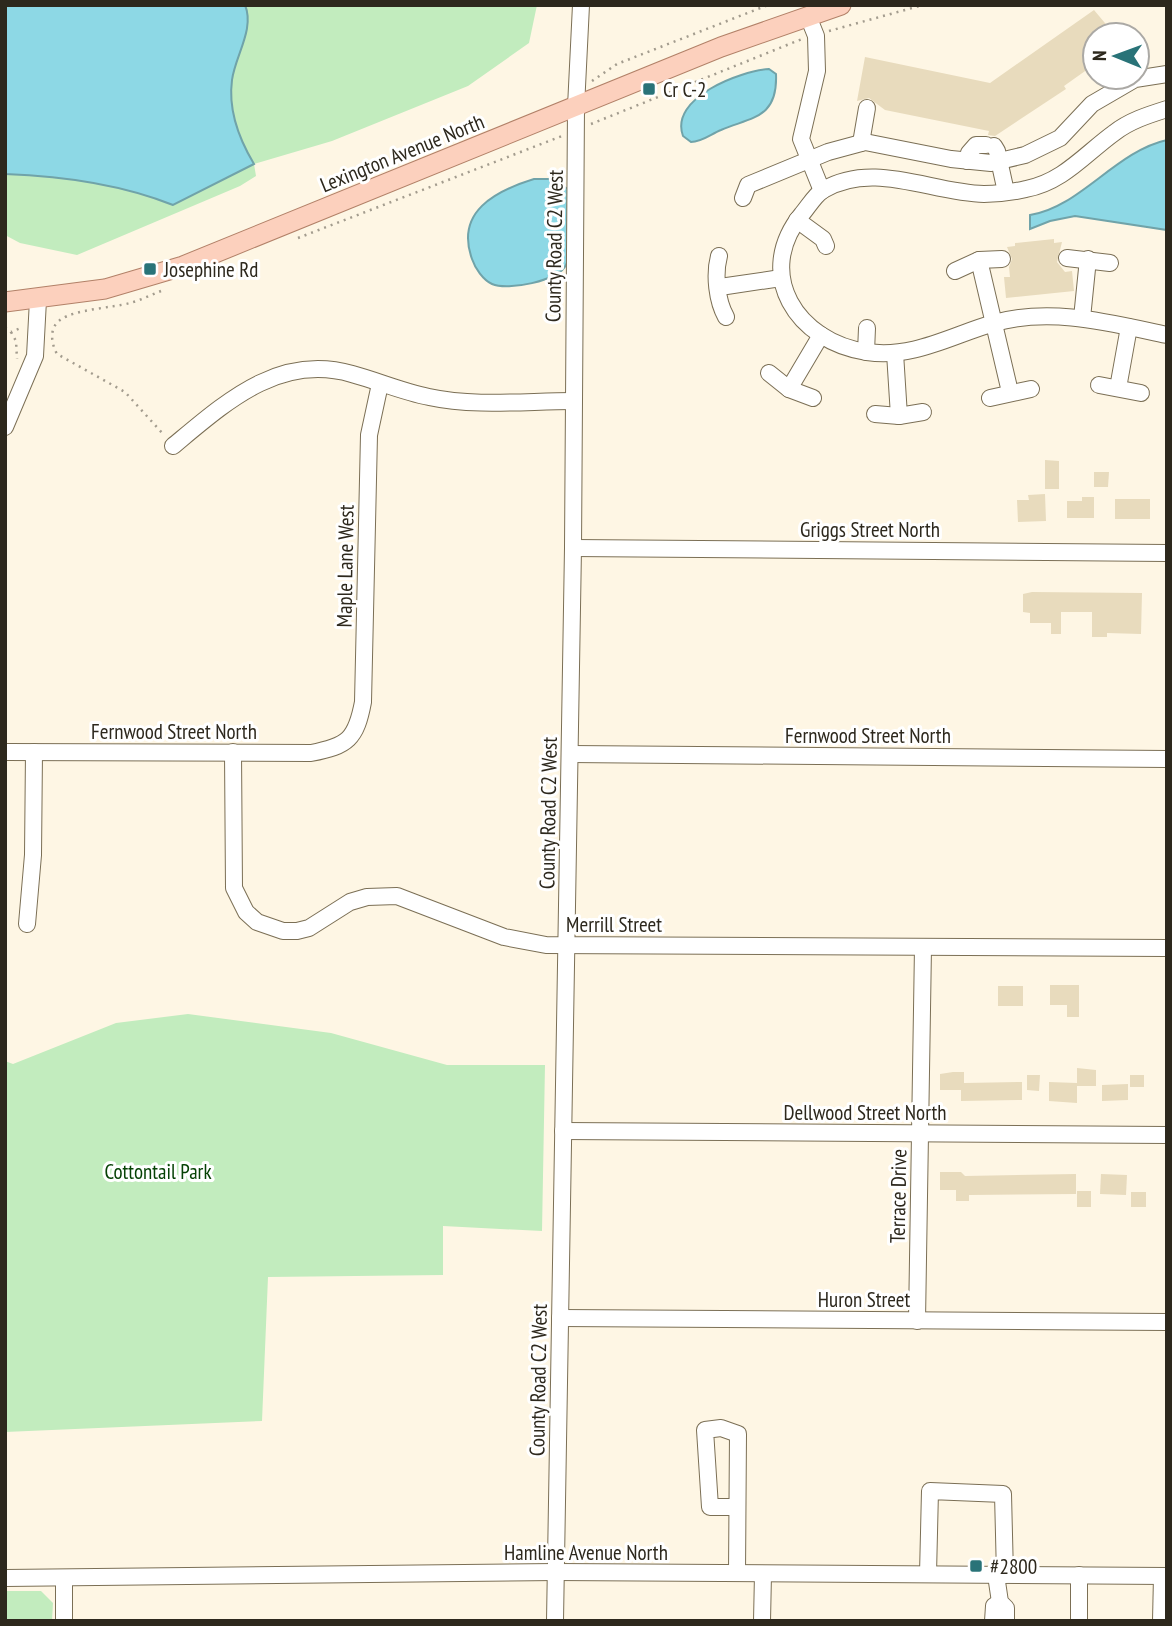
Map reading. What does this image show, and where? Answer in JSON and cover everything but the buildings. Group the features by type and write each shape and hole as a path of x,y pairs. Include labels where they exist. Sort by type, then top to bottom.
{"main road":[{"name":"Lexington Avenue North","path":"5,302 38,300 105,289 183,265 576,107 841,5"}],"street":[{"name":"County Road C2 West","path":"555,1621 573,548 576,107 581,5"},
{"path":"808,16 816,36 817,71 801,139 822,191"},
{"path":"743,198 748,185 808,160 861,143 967,161 993,151 1025,155 1060,138 1092,104 1135,79 1167,74"},
{"path":"861,143 867,108"},
{"path":"1167,109 1138,119 1115,132 1072,169 1028,189 983,194 889,178 860,178 822,191 789,231 780,254 780,278 796,311 821,335 866,352 895,353 928,347 996,323 1030,317 1082,318 1167,335"},
{"path":"993,151 1006,192"},
{"path":"797,220 823,239 826,246"},
{"path":"719,256 716,268 720,288 719,303 726,317"},
{"path":"1067,258 1110,263"},
{"path":"955,271 979,260 1002,259"},
{"path":"1082,318 1088,259"},
{"path":"979,260 996,323 1010,392"},
{"path":"720,288 780,278"},
{"path":"5,427 35,356 38,300"},
{"path":"1118,388 1129,327"},
{"path":"866,352 867,328"},
{"path":"789,389 821,335"},
{"path":"895,353 899,416"},
{"path":"173,446 240,393 280,373 322,368 454,401 573,401"},
{"path":"769,373 789,389 813,398"},
{"name":"Maple Lane West","path":"342,744 354,735 363,702 369,435 380,384"},
{"path":"1099,385 1141,393"},
{"path":"990,398 1031,390"},
{"path":"875,414 899,416 923,412"},
{"name":"Griggs Street North","path":"573,548 1167,553"},
{"name":"Fernwood Street North","path":"5,752 311,752 342,744"},
{"path":"27,924 33,855 34,752"},
{"name":"Merrill Street","path":"233,752 234,888 246,912 257,922 283,932 296,931 322,921 350,902 367,897 397,896 524,943 1167,948"},
{"name":"Fernwood Street North","path":"570,754 1167,759"},
{"name":"Terrace Drive","path":"917,1321 923,947"},
{"name":"Dellwood Street North","path":"563,1131 1167,1135"},
{"name":"Huron Street","path":"560,1318 1167,1322"},
{"path":"737,1507 710,1507 705,1430 721,1428 738,1434 737,1573"},
{"path":"928,1574 930,1491 1003,1494 1000,1602 1006,1608 1006,1621"},
{"name":"Hamline Avenue North","path":"5,1578 556,1572 1164,1576"},
{"path":"762,1621 763,1574"},
{"path":"1079,1575 1079,1621"},
{"path":"1161,1621 1164,1576"},
{"path":"64,1578 64,1621"},
{"path":"993,1621 993,1606 1000,1602"}],"path":[{"path":"576,107 594,77 617,64 768,5"},
{"path":"298,238 816,36 923,5"},
{"path":"169,288 130,303 63,318 54,326 52,334 53,347 57,354 125,392 173,446"},
{"path":"5,327 11,332 20,327"}],"green space":[{"path":"5,5 537,5 529,43 468,86 332,141 254,164 256,176 240,186 77,255 20,243 5,235"},
{"name":"Cottontail Park","path":"188,1014 331,1033 447,1065 545,1065 542,1231 443,1226 443,1275 268,1277 262,1421 5,1432 5,1061 13,1064 116,1023"},
{"path":"5,1591 41,1591 53,1603 52,1621 5,1621"}],"water":[{"path":"5,5 245,5 248,23 231,91 239,134 254,164 173,205 91,182 5,174"},
{"path":"769,69 776,74 775,89 772,100 761,114 699,141 691,142 683,136 681,122 686,110 696,99 725,81"},
{"path":"1167,140 1167,230 1075,216 1050,221 1030,229 1030,215 1065,202 1131,155"},
{"path":"534,179 552,179 571,191 572,248 566,265 553,276 532,283 509,286 492,284 480,273 472,259 468,243 469,228 474,216 493,197"}],"place":[{"name":"Cr C-2","path":"649,89"},
{"name":"Josephine Rd","path":"150,269"},
{"name":"#2800","path":"976,1566"}]}
